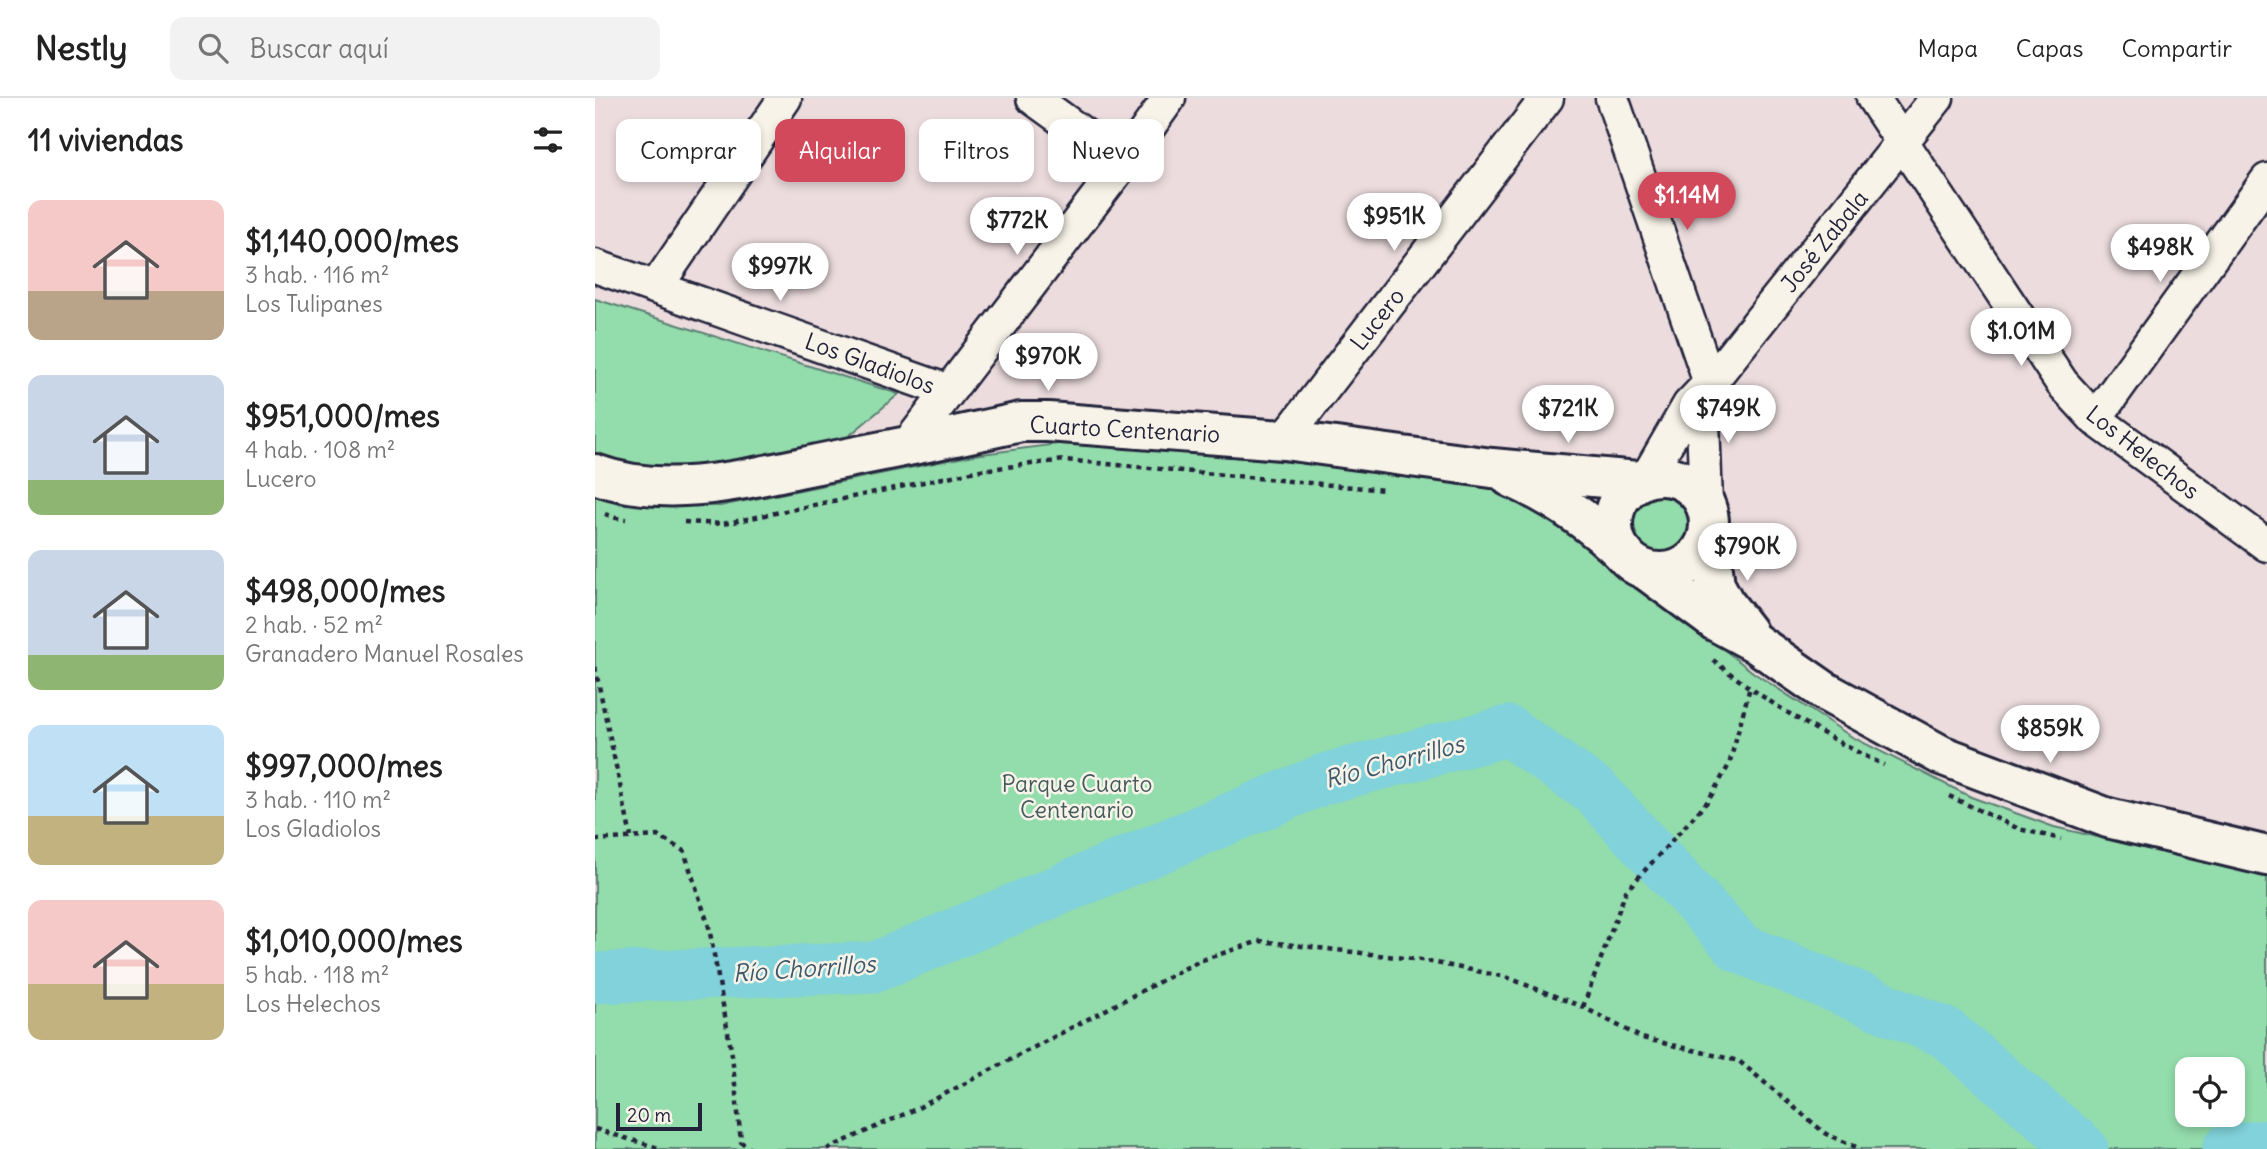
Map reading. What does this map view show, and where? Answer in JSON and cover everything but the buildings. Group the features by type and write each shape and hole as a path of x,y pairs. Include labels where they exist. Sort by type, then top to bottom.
{"main road":[{"name":"Cuarto Centenario","path":"595,474 662,486 732,481 1021,422 1125,427 1283,440 1492,468 1642,480 1654,476 1670,476 1685,481 1697,491 1707,520 1715,585 1724,602 1763,648"},
{"name":"Cuarto Centenario","path":"1492,468 1543,492 1604,535 1635,562 1715,621 1763,648 1826,692 1941,755 2108,817 2267,856"},
{"path":"1642,480 1626,491 1617,504 1613,519 1615,535 1635,562 1661,572 1677,570 1691,562 1702,551 1707,520"}],"street":[{"path":"656,287 786,98"},
{"path":"1033,98 1062,119"},
{"path":"1154,119 1169,98"},
{"name":"Lucero","path":"1283,440 1547,98"},
{"path":"1612,98 1710,383"},
{"name":"Los Helechos","path":"1873,98 2062,383 2095,419 2267,545"},
{"name":"José Zabala","path":"1642,480 1689,405 1710,383 1937,98"},
{"path":"2095,419 2267,180"},
{"path":"907,446 1108,182"},
{"name":"Los Gladiolos","path":"595,266 948,391"},
{"name":"José Zabala","path":"1707,520 1703,420 1710,383"}],"path":[{"path":"683,522 723,524 981,470 1065,460 1389,491"},
{"path":"595,510 616,518 629,519"},
{"path":"1583,1007 1626,891 1708,802 1729,765 1748,688 1763,648"},
{"path":"1707,656 1748,688 1849,748 1895,770"},
{"path":"595,667 631,838"},
{"path":"1940,793 2019,829 2069,841"},
{"path":"595,840 659,836 684,851 709,928 732,1055 741,1149"},
{"path":"827,1149 918,1108 1199,961 1261,941 1421,960 1506,977 1583,1007 1642,1038 1738,1061 1826,1134 1861,1149"},
{"path":"595,1129 662,1149"},
{"path":"741,1142 751,1149"}],"green space":[{"path":"595,299 899,394 844,440 764,460 687,470 630,466 595,458"},
{"name":"Parque Cuarto Centenario","path":"1073,442 1385,471 1481,485 1548,512 1754,673 1852,737 1971,797 2054,827 2267,876 2267,1149 595,1149 595,496 622,504 720,506 974,455"},
{"path":"1662,486 1683,492 1693,502 1699,523 1693,544 1683,554 1662,560 1641,554 1631,544 1625,523 1631,502 1641,492"}],"waterway":[{"name":"Río Chorrillos","path":"595,978 875,967 1324,779 1508,731 1596,792 1740,948 1946,1033 2083,1149"},
{"name":"Río Chorrillos","path":"2228,1149 2267,1145"}]}
